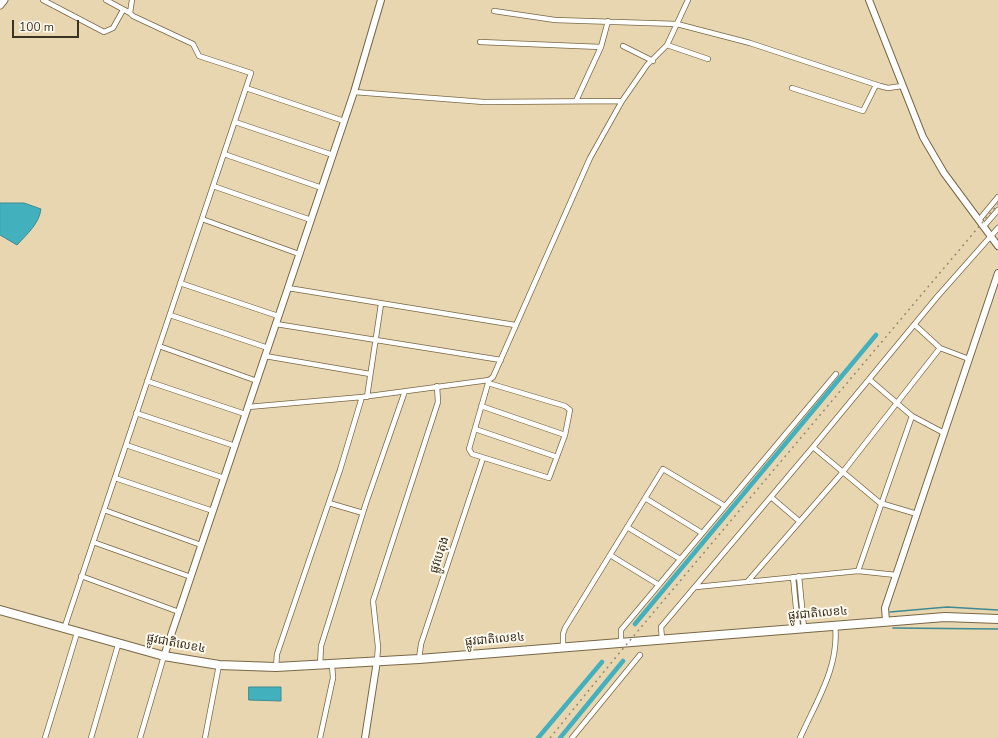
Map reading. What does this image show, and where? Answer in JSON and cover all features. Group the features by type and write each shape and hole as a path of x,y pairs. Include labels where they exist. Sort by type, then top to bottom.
{"highway":[{"name":"ផ្លូវជាតិលេខ៤","path":"0,610 77,633 164,656 219,665 276,668 419,659 886,621 946,617 998,619"}],"main road":[{"path":"0,5 4,0"}],"street":[{"path":"43,0 104,32 113,28 124,10"},
{"path":"64,629 251,73 199,56 193,44 133,16 106,0"},
{"path":"130,13 132,0"},
{"path":"140,738 164,656 354,92 381,0"},
{"path":"248,407 364,397 437,386 488,381 569,408 570,414 565,435 549,478 483,458 469,452 488,381 496,372 515,325 590,158 622,101 667,45 688,0"},
{"path":"869,0 918,129 940,167 998,246"},
{"path":"494,11 555,20 677,24 750,44 876,85 888,88 902,86"},
{"path":"576,101 601,47 608,21"},
{"path":"480,42 601,47"},
{"path":"667,45 708,59"},
{"path":"623,46 653,61"},
{"path":"792,88 863,111 876,85"},
{"path":"246,88 344,121"},
{"path":"354,92 484,102 622,101"},
{"path":"235,122 333,155"},
{"path":"224,154 322,188"},
{"path":"213,186 311,220"},
{"path":"979,220 998,197"},
{"path":"984,226 998,210"},
{"path":"202,219 300,254"},
{"path":"662,639 661,627 998,228"},
{"path":"886,621 885,608 998,274"},
{"path":"180,283 278,316"},
{"path":"288,288 515,325"},
{"path":"276,668 277,654 364,397 370,374 381,304"},
{"path":"170,315 268,348"},
{"path":"276,324 501,360"},
{"path":"915,325 940,348 969,359"},
{"path":"159,346 257,381"},
{"path":"748,581 842,473 940,348"},
{"path":"265,356 370,374"},
{"path":"621,642 621,630 836,374"},
{"path":"870,380 912,416 944,433"},
{"path":"147,381 245,414"},
{"path":"365,738 378,647 373,601 438,402 437,386"},
{"path":"320,666 321,646 363,513 405,391"},
{"path":"481,406 565,435"},
{"path":"136,413 235,446"},
{"path":"858,571 880,503 912,416"},
{"path":"475,429 557,457"},
{"path":"126,445 224,478"},
{"path":"813,447 842,473 880,503 916,514"},
{"name":"ផ្លូវបេតុង","path":"419,659 421,644 483,458"},
{"path":"563,647 563,634 565,628 663,469 725,506"},
{"path":"115,478 213,511"},
{"path":"771,497 799,521"},
{"path":"646,498 702,533"},
{"path":"329,502 363,513"},
{"path":"104,510 201,545"},
{"path":"627,527 680,559"},
{"path":"93,542 191,577"},
{"path":"610,555 659,585"},
{"path":"696,587 858,571 896,575"},
{"path":"81,576 179,612"},
{"path":"799,576 801,628"},
{"path":"793,577 801,628"},
{"path":"800,738 828,678 836,651 836,625"},
{"path":"45,738 77,633"},
{"path":"91,738 118,644"},
{"path":"572,738 640,655"},
{"path":"205,738 219,665"},
{"path":"320,738 333,678 332,665"}],"water":[{"path":"0,203 24,203 41,209 35,224 17,245 0,235"},
{"path":"249,687 281,687 281,701 249,700"}],"waterway":[{"path":"635,624 876,335"},
{"path":"890,612 947,607 998,610"},
{"path":"893,628 998,629"},
{"path":"560,738 623,661"},
{"path":"538,738 602,662"}],"railway":[{"path":"550,738 616,657 998,204"}]}
